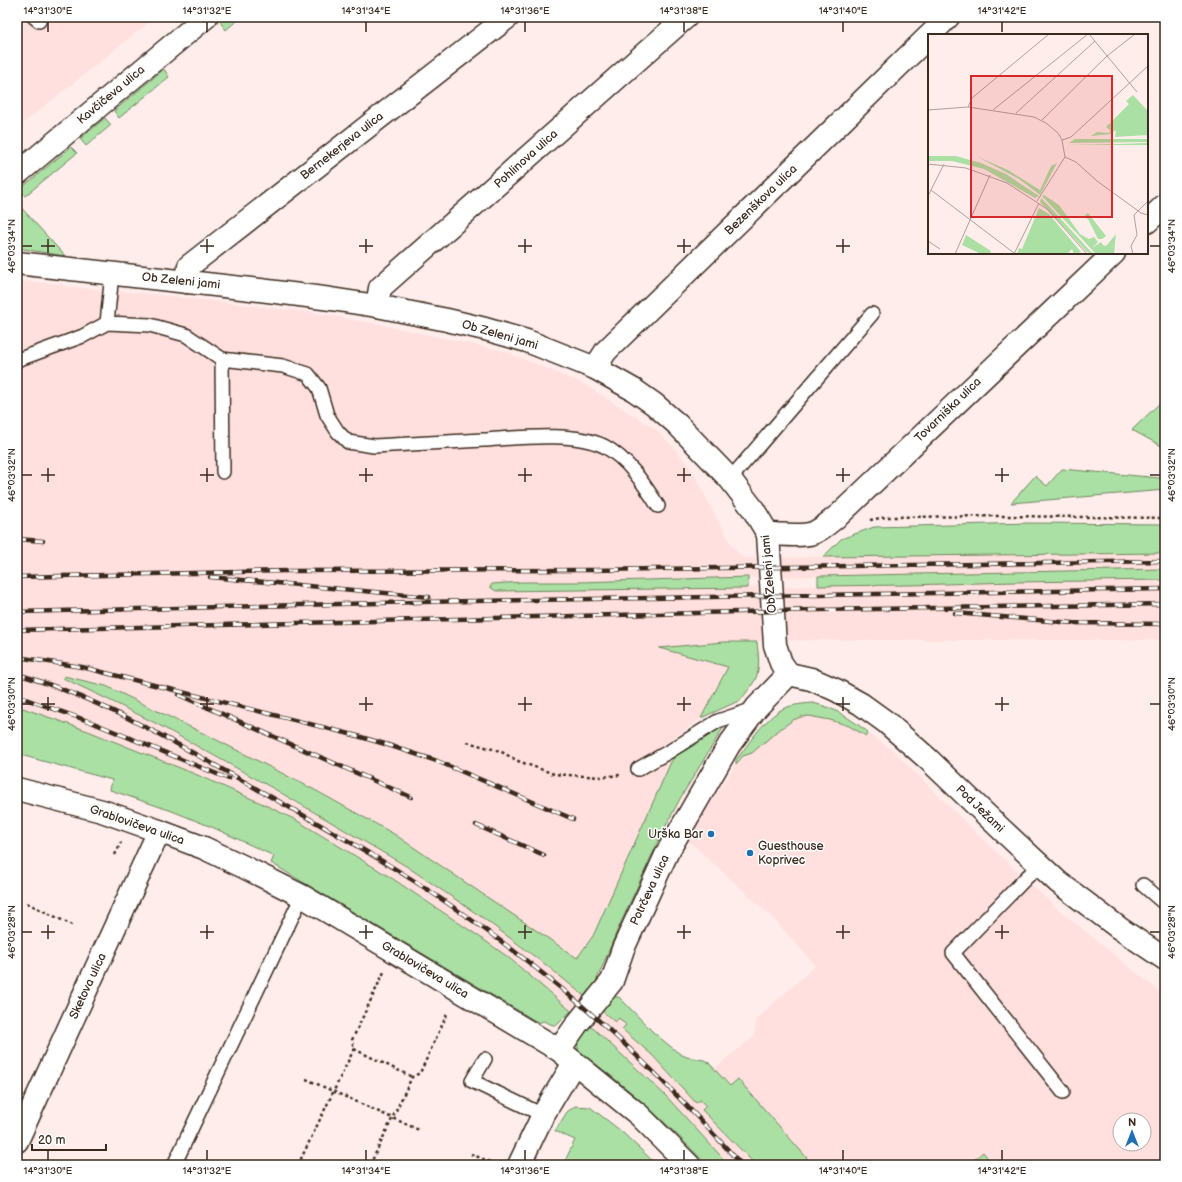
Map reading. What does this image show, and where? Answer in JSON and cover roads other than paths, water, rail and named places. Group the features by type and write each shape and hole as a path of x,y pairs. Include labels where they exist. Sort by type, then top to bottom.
{"street":[{"name":"Kavčičeva ulica","path":"17,174 206,17"},
{"name":"Bernekerjeva ulica","path":"187,282 189,266 508,17"},
{"name":"Pohlinova ulica","path":"378,297 686,17"},
{"name":"Bezenškova ulica","path":"930,34 948,17"},
{"name":"Bezenškova ulica","path":"595,368 606,351 928,36"},
{"path":"1148,221 1165,205"},
{"name":"Tovarniška ulica","path":"768,534 804,535 812,533 819,530 840,514 1113,254"},
{"name":"Ob Zeleni jami","path":"17,263 323,298 378,297 447,320 527,341 595,368 634,390 654,404 677,424 730,479 753,509 768,534 774,645 781,663 789,674"},
{"name":"Potrčeva ulica","path":"519,1165 543,1115 566,1057 577,1024 612,981 623,949 667,853 729,745 757,707 789,674"},
{"name":"Pod Ježami","path":"789,674 811,678 836,690 861,704 886,722 928,759 1039,866 1085,903 1165,959"},
{"name":"Grablovičeva ulica","path":"17,789 102,811 204,848 302,896 566,1057 639,1115 689,1165"},
{"name":"Sketova ulica","path":"17,1141 158,831"}],"lane":[{"path":"107,323 112,273"},
{"path":"730,479 872,314"},
{"path":"17,360 83,336 107,323 150,325 186,335 222,359 283,366 308,374 319,388 328,415 338,432 348,442 374,446 539,437 579,438 604,446 626,462 644,484 658,506"},
{"path":"222,359 223,472"},
{"path":"638,769 670,751 718,720 757,707"},
{"path":"1039,866 953,952 1064,1092"},
{"path":"1143,885 1165,904"},
{"path":"174,1165 302,896"},
{"path":"485,1059 472,1081 543,1115"}],"railway":[{"path":"17,539 43,541"},
{"path":"17,577 287,571 592,570 1165,561"},
{"path":"210,577 429,597"},
{"path":"17,612 420,602 1165,589"},
{"path":"17,630 817,610 1165,604"},
{"path":"955,613 1073,623 1165,624"},
{"path":"17,657 82,667 385,744 437,761 573,819"},
{"path":"17,674 80,696 140,724 363,849 441,899 487,931 573,998 624,1043 696,1115 742,1165"},
{"path":"179,695 411,797"},
{"path":"17,696 91,722 229,779"},
{"path":"476,825 544,855"}],"place":[{"name":"Urška Bar","path":"711,834"},
{"name":"Guesthouse Koprivec","path":"750,853"}]}
